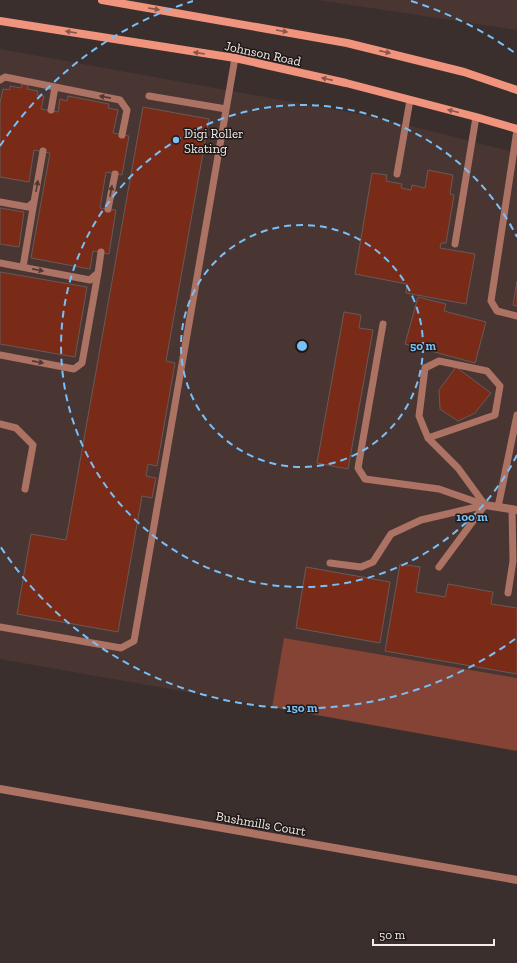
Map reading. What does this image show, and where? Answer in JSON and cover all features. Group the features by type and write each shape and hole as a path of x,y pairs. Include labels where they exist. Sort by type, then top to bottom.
{"main road":[{"name":"Johnson Road","path":"102,0 347,43 464,72 517,90"},
{"name":"Johnson Road","path":"0,21 235,58 346,83 476,117 517,130"}],"street":[{"path":"485,505 515,510"},
{"name":"Bushmills Court","path":"0,789 517,880"}],"lane":[{"path":"0,627 121,648 134,641 235,58"},
{"path":"0,80 5,77 120,100 126,110 122,135"},
{"path":"51,110 55,87"},
{"path":"149,96 226,109"},
{"path":"397,174 410,100"},
{"path":"454,244 476,117"},
{"path":"517,130 491,301 497,311 517,316"},
{"path":"22,267 43,152"},
{"path":"108,209 115,174"},
{"path":"0,202 28,207 34,202"},
{"path":"0,355 74,369 82,363 101,252"},
{"path":"0,263 90,280 98,273"},
{"path":"383,324 358,468 365,479 439,489 485,505"},
{"path":"428,438 495,415 500,386 487,371 439,360 426,368 419,416 428,438 458,468 485,505"},
{"path":"498,507 517,415"},
{"path":"0,424 16,428 33,445 25,489"},
{"path":"330,563 361,567 373,562 391,534 421,520 485,505"},
{"path":"439,567 485,505"},
{"path":"508,592 513,561 515,510"}],"shaded area":[{"path":"318,0 517,0 517,30"},
{"path":"0,49 375,117 517,153 517,678 284,638 272,707 0,659"},
{"path":"284,638 517,678 517,751 272,707"}],"building":[{"path":"22,84 28,85 27,89 38,91 37,95 44,96 41,109 58,112 60,99 67,101 68,96 109,104 108,108 118,110 113,133 129,136 122,175 106,172 100,208 116,210 109,254 93,251 90,269 31,258 50,153 34,150 29,182 0,177 0,103 3,89 10,90 10,86 21,88"},
{"path":"143,107 209,119 166,361 175,363 157,466 148,464 146,476 156,478 152,498 142,496 118,632 17,614 31,534 66,540"},
{"path":"428,170 453,175 450,194 454,195 446,243 441,243 440,248 475,254 466,304 406,293 407,284 355,274 372,173 387,175 386,181 402,184 401,188 411,190 412,185 425,188"},
{"path":"0,208 24,212 19,247 0,244"},
{"path":"0,272 87,287 75,357 0,344"},
{"path":"517,281 517,306 513,305"},
{"path":"418,297 446,304 444,311 486,322 475,363 405,344"},
{"path":"344,312 361,315 359,328 373,330 348,469 317,463"},
{"path":"456,367 491,393 475,413 458,421 440,409 439,390"},
{"path":"400,564 420,567 416,592 445,597 448,584 493,592 491,604 517,608 517,674 385,651"},
{"path":"306,567 390,582 380,643 296,628"}],"place":[{"name":"Digi Roller Skating","path":"176,140"}]}
